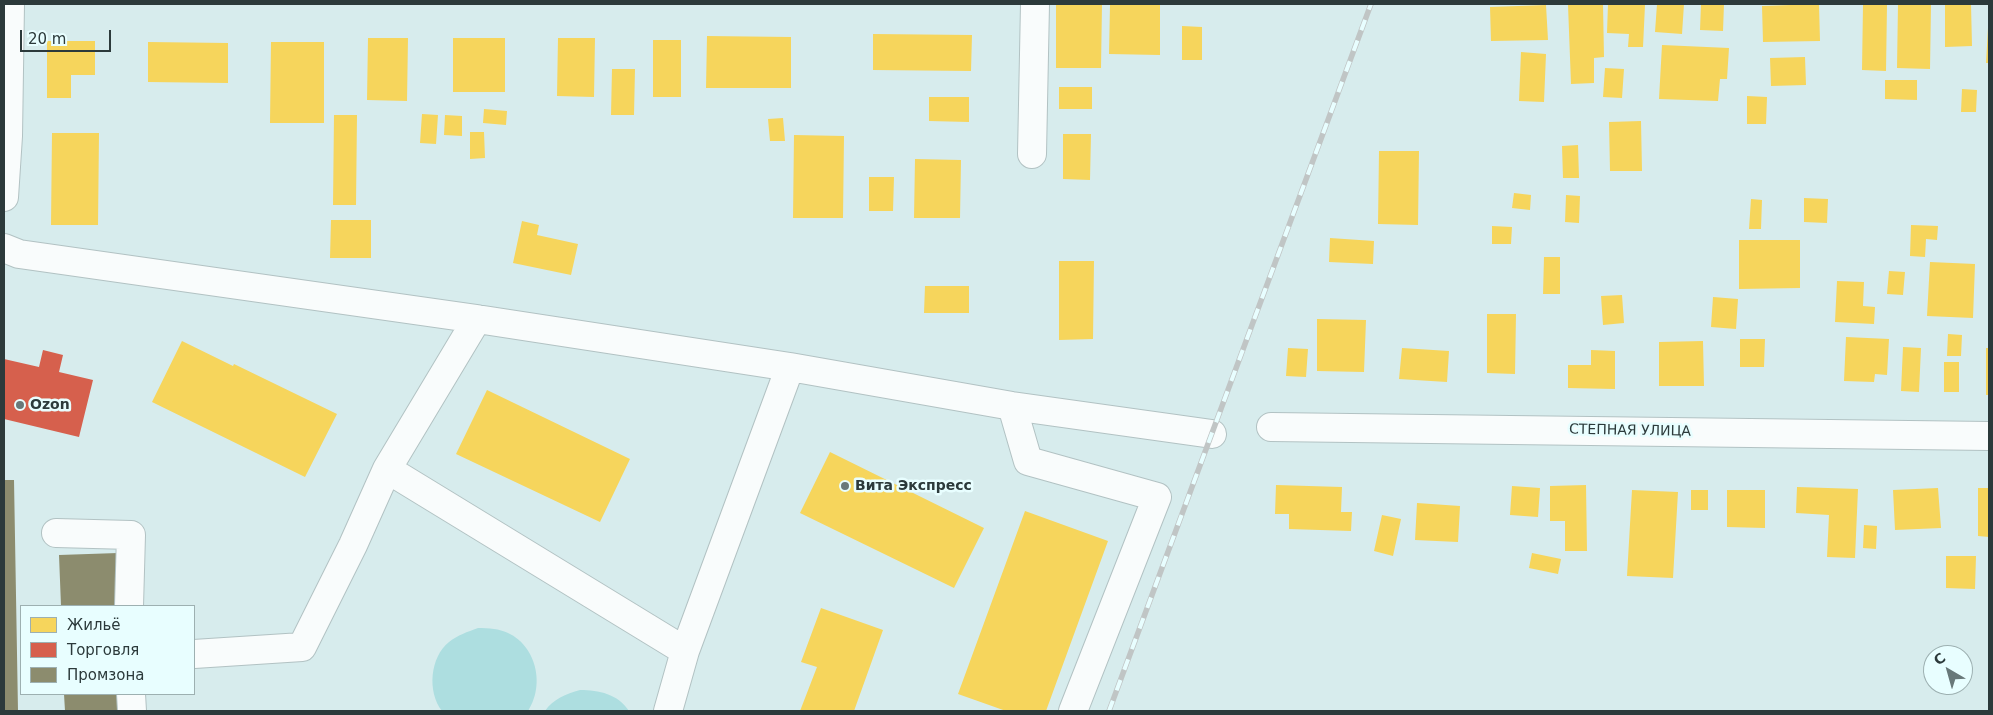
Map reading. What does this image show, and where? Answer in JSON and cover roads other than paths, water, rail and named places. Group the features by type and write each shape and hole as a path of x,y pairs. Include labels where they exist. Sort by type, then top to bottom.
{"street":[{"path":"4,197 8,136 10,4"},
{"path":"1032,154 1035,4"},
{"path":"4,248 19,254 477,319 790,367 1012,406 1212,434"},
{"path":"195,654 302,647 353,546 387,469 477,319"},
{"path":"668,711 685,651 790,367"},
{"path":"1012,406 1028,460 1157,497 1074,711"},
{"name":"СТЕПНАЯ УЛИЦА","path":"1271,427 1989,436"},
{"path":"387,469 685,651"},
{"path":"56,533 131,535 129,605"},
{"path":"131,695 132,711"}],"railway":[{"path":"1109,711 1371,4"}],"place":[{"name":"Ozon","path":"20,405"},
{"name":"Вита Экспресс","path":"845,486"}]}
